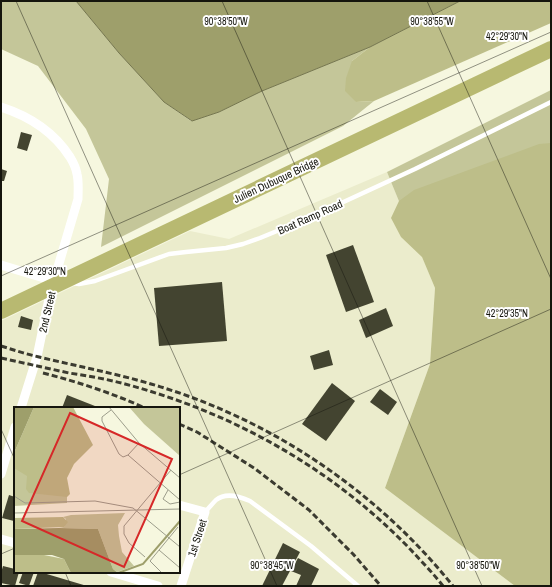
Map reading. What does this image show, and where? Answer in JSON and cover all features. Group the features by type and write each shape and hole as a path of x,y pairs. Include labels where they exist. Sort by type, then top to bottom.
{"highway":[{"name":"Julien Dubuque Bridge","path":"1,312 551,49"}],"street":[{"name":"2nd Street","path":"1,107 27,118 56,138 72,161 77,172 79,185 78,199 50,294 37,357 21,407"},
{"path":"1,265 54,281"},
{"path":"1,474 14,431"},
{"path":"180,505 205,512"},
{"name":"1st Street","path":"181,586 205,512"},
{"path":"1,539 14,543"},
{"path":"114,573 158,586"}],"lane":[{"name":"Boat Ramp Road","path":"54,281 79,284 95,280 169,254 226,248 260,238 311,217 415,169 551,102"},
{"path":"205,512 223,496 231,495 242,497 250,501 311,546 358,586"}],"shaded area":[{"path":"1,1 76,1 119,53 164,102 191,121 219,112 262,91 370,47 352,61 356,102 374,101 343,126 101,247 109,179 86,129 38,66 1,49"},
{"path":"76,1 460,1 370,47 262,91 219,112 192,121 164,102 119,53"},
{"path":"460,1 551,1 551,23 374,101 356,102 345,91 346,78 352,61 370,47"},
{"path":"551,90 551,161 403,211 387,172"},
{"path":"551,143 551,586 515,586 385,488 430,364 435,288 422,257 401,237 391,218 399,201 414,190 539,144"},
{"path":"387,172 435,288 430,364 385,488 515,586 1,586 1,321 190,231 229,239"}],"building":[{"path":"21,132 32,135 27,151 17,148"},
{"path":"1,169 7,171 4,181 1,181"},
{"path":"353,245 374,302 346,312 326,255"},
{"path":"222,282 227,341 159,346 154,288"},
{"path":"386,308 393,326 366,338 359,320"},
{"path":"21,316 33,320 31,330 18,327"},
{"path":"329,350 333,365 314,370 310,356"},
{"path":"332,383 355,401 326,441 302,424"},
{"path":"380,389 397,402 388,415 370,402"},
{"path":"67,395 97,407 62,407"},
{"path":"9,495 14,497 14,521 2,518"},
{"path":"283,543 300,552 282,586 262,586"},
{"path":"298,558 319,569 311,586 296,586 301,575 291,571"},
{"path":"3,566 14,569 14,573 19,573 15,586 1,583"},
{"path":"23,573 34,573 29,586 19,583"},
{"path":"38,573 43,573 87,586 33,586"}],"railway":[{"path":"1,346 34,356 151,384 195,399 237,416 278,438 317,462 355,489 390,519 423,551 453,586"},
{"path":"1,358 125,384 165,396 205,411 243,428 280,448 349,494 381,521 411,550 443,586"},
{"path":"43,373 95,388 143,407"},
{"path":"180,424 197,432 254,468 309,510 353,554 381,586"}]}
